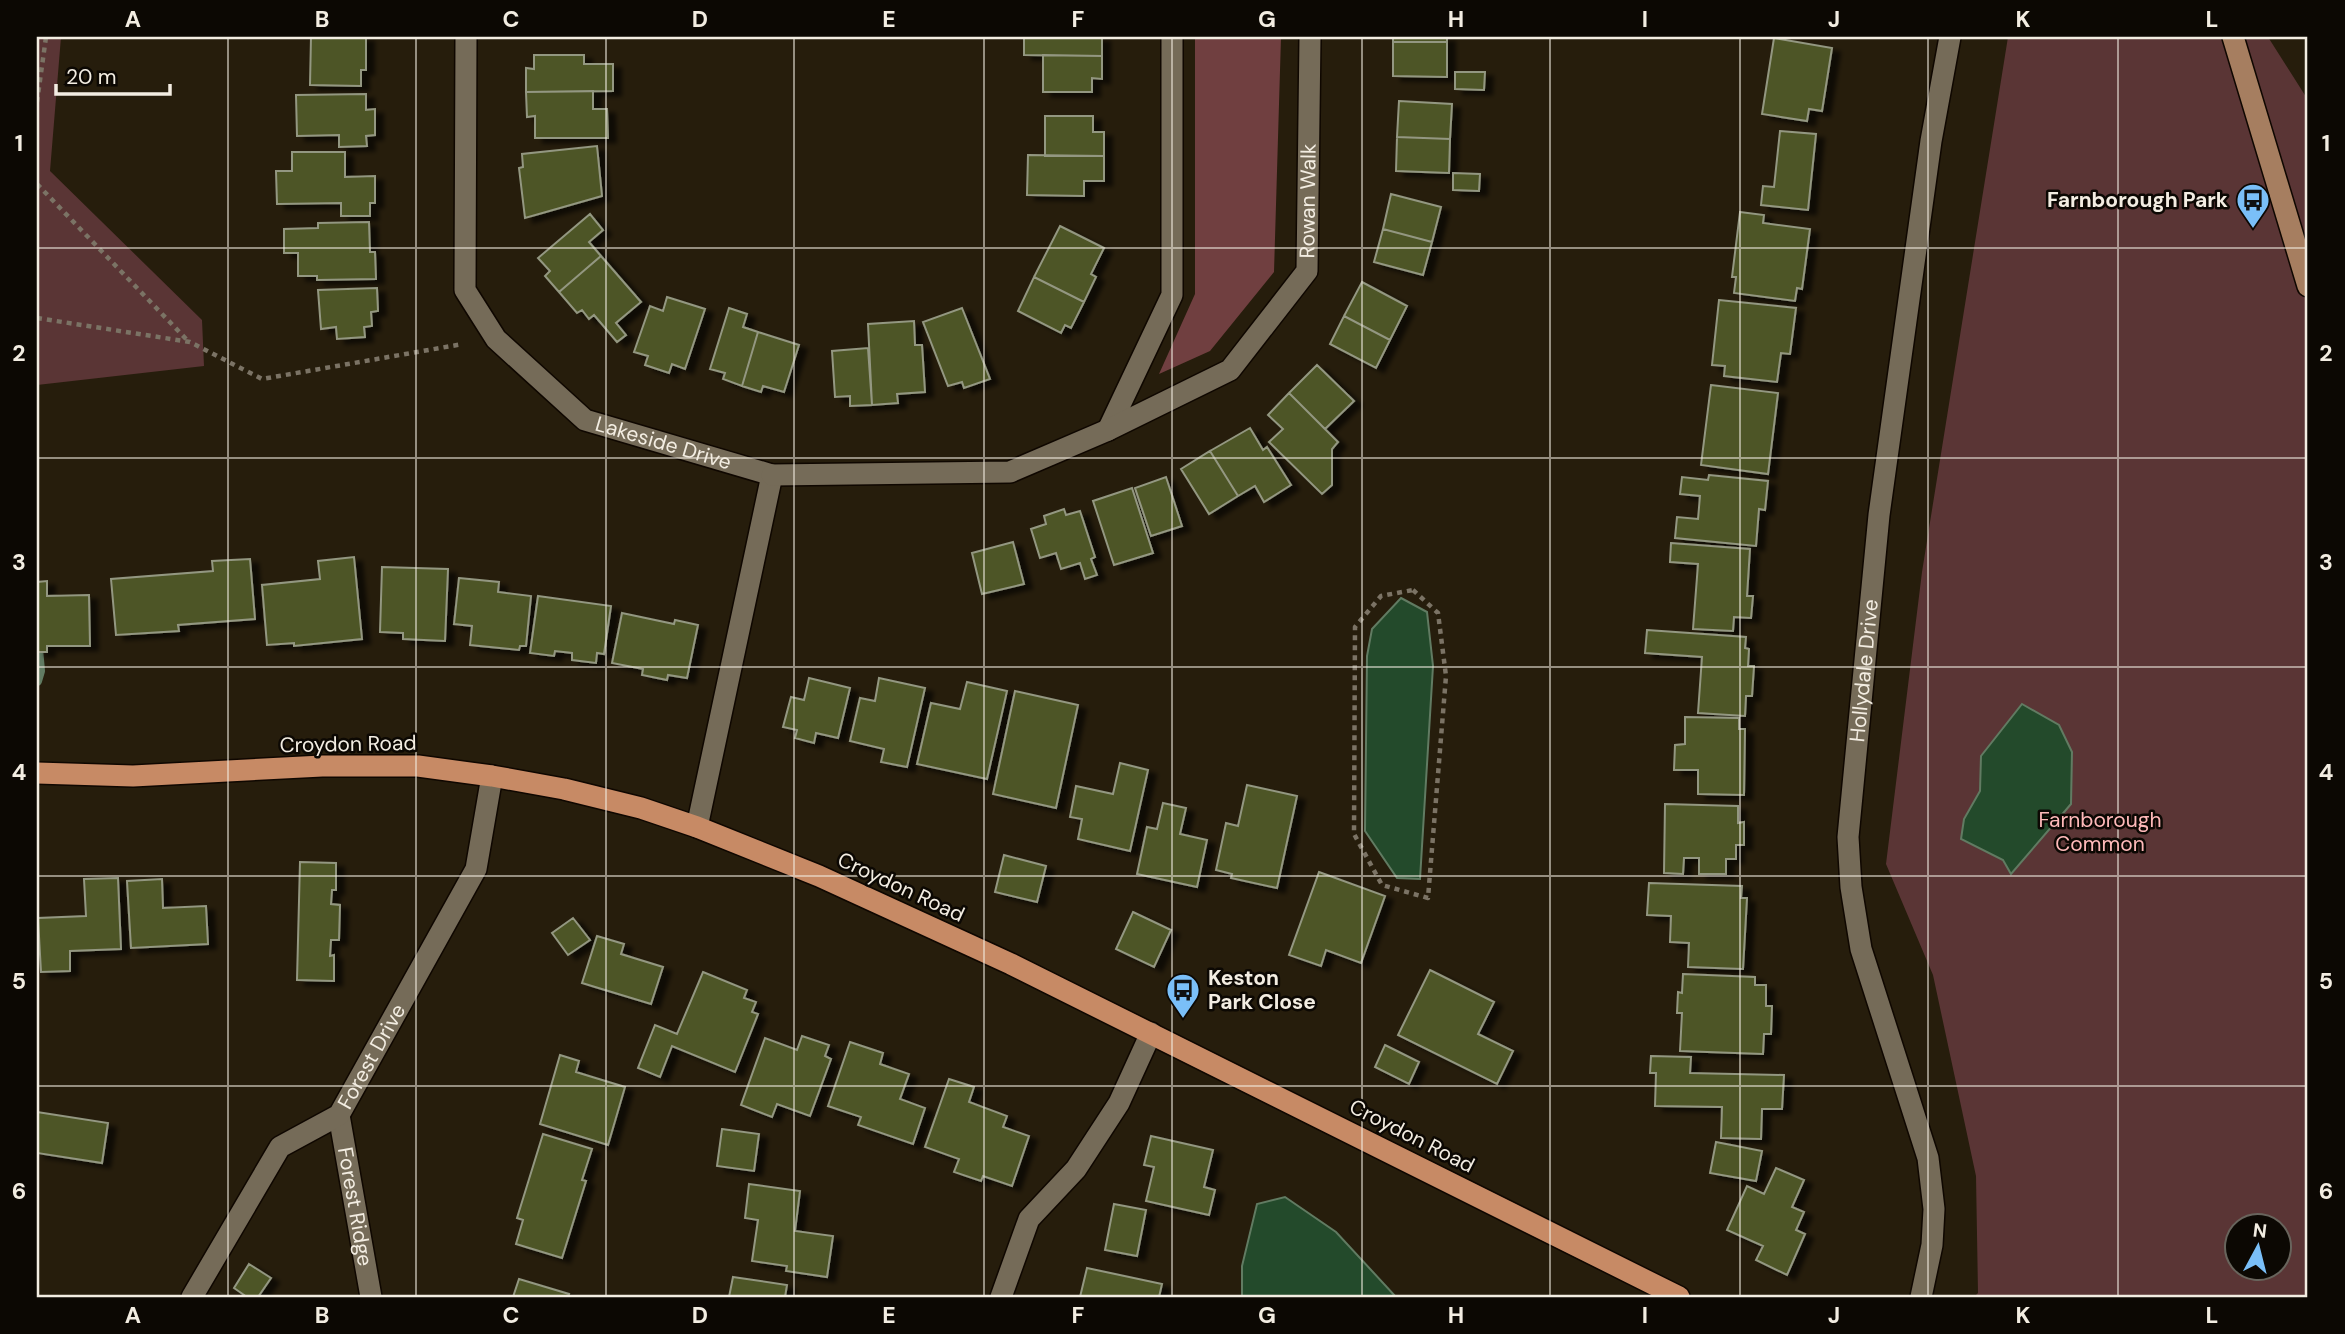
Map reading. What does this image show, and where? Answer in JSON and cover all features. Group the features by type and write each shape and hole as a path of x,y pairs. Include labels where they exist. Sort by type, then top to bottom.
{"highway":[{"name":"Croydon Road","path":"37,773 133,776 391,765 492,776 564,789 628,805 697,827 878,902 1151,1033 1679,1297"}],"main road":[{"path":"2233,37 2304,260 2308,285"}],"street":[{"name":"Lakeside Drive","path":"466,37 465,290 496,339 585,420 772,475"},
{"path":"1108,430 1172,295 1172,37"},
{"name":"Rowan Walk","path":"772,475 1010,472 1108,430 1230,370 1307,271 1310,37"},
{"name":"Hollydale Drive","path":"1921,1297 1932,1245 1934,1209 1928,1158 1861,948 1851,887 1848,837 1879,515 1931,141 1950,37"},
{"path":"697,827 772,475"},
{"name":"Forest Drive","path":"192,1297 279,1147 338,1115 476,869 492,776"},
{"path":"1001,1297 1029,1219 1076,1169 1119,1103 1151,1033"},
{"name":"Forest Ridge","path":"338,1115 371,1297"}],"path":[{"path":"37,102 46,37"},
{"path":"37,184 190,342"},
{"path":"37,318 190,342 262,379 496,339"},
{"path":"1413,590 1438,614 1446,676 1428,898 1382,885 1354,834 1355,627 1381,596 1413,590"}],"green space":[{"path":"37,37 61,37 50,171 202,320 204,366 37,385"},
{"name":"Farnborough Common","path":"2008,37 2268,37 2308,100 2308,1297 1974,1297 1978,1293 1976,1176 1933,975 1886,864 1922,572"}],"shaded area":[{"path":"1195,37 1281,37 1274,272 1210,351 1159,374 1195,294"},
{"path":"1401,598 1427,612 1433,666 1420,879 1397,878 1365,831 1367,656 1372,629"},
{"path":"2022,704 2059,725 2072,752 2071,804 2011,874 2003,860 1961,839 1964,819 1980,791 1981,756"},
{"path":"1285,1197 1336,1232 1396,1297 1242,1297 1242,1266 1257,1204"}],"building":[{"path":"311,37 366,37 366,70 361,70 361,86 310,85"},
{"path":"1024,37 1102,37 1102,56 1024,55"},
{"path":"1393,37 1447,37 1447,42 1393,42"},
{"path":"1774,38 1832,48 1822,111 1809,109 1807,121 1762,114"},
{"path":"1393,42 1447,42 1447,77 1393,76"},
{"path":"534,55 584,55 584,64 613,64 613,91 526,92 526,68 534,69"},
{"path":"1043,55 1102,56 1102,79 1092,78 1092,92 1043,92"},
{"path":"1455,72 1485,72 1484,90 1455,89"},
{"path":"593,91 593,109 607,109 608,138 535,138 535,116 527,117 526,92"},
{"path":"366,94 366,110 375,109 375,135 366,136 367,146 339,147 339,135 297,136 296,95"},
{"path":"1399,101 1452,104 1450,139 1397,137"},
{"path":"1045,116 1093,116 1093,132 1104,132 1104,156 1045,156"},
{"path":"1780,131 1816,134 1808,210 1761,205 1763,186 1774,187"},
{"path":"1397,137 1450,139 1449,173 1396,171"},
{"path":"597,146 602,196 525,218 519,168 523,167 522,154"},
{"path":"292,152 345,152 345,177 375,176 375,203 370,203 370,216 341,216 341,203 277,204 276,171 292,171"},
{"path":"1028,155 1104,156 1104,181 1084,181 1084,196 1027,195"},
{"path":"1453,173 1480,174 1479,191 1453,190"},
{"path":"1391,194 1441,207 1432,242 1383,229"},
{"path":"1740,212 1764,215 1763,223 1810,229 1802,289 1797,288 1795,301 1734,293 1736,277 1732,277"},
{"path":"590,214 603,230 589,242 601,256 559,292 545,276 550,271 538,258"},
{"path":"369,222 370,252 375,252 376,279 317,280 317,276 298,276 298,253 284,253 284,229 318,228 318,223"},
{"path":"1060,226 1104,248 1091,274 1096,277 1084,302 1034,277"},
{"path":"1383,229 1432,242 1423,275 1374,262"},
{"path":"601,256 641,302 616,323 626,335 617,342 594,315 589,319 582,310 577,313 559,292"},
{"path":"1034,277 1084,302 1071,328 1065,325 1061,333 1018,311"},
{"path":"1362,282 1407,306 1390,340 1344,316"},
{"path":"377,288 378,311 371,312 372,326 364,327 365,337 337,339 336,327 321,329 318,290"},
{"path":"667,297 705,309 685,369 672,364 669,373 645,365 648,356 634,352 650,306 663,311"},
{"path":"1719,300 1796,308 1790,354 1781,353 1777,382 1724,376 1725,366 1712,365"},
{"path":"729,308 747,314 743,327 758,332 742,386 723,379 725,373 710,369"},
{"path":"962,308 990,379 964,388 962,382 948,386 923,322"},
{"path":"1344,316 1390,340 1376,368 1330,344"},
{"path":"914,321 915,345 922,345 925,392 897,394 898,403 872,405 868,324"},
{"path":"758,332 799,345 784,392 763,386 761,392 742,386"},
{"path":"868,348 872,405 850,406 850,396 835,397 832,351"},
{"path":"1317,365 1354,401 1325,429 1289,393"},
{"path":"1711,385 1778,393 1768,474 1701,465"},
{"path":"1289,393 1338,442 1332,449 1332,485 1322,494 1269,442 1283,429 1268,415"},
{"path":"1250,428 1263,450 1267,447 1291,485 1264,502 1255,486 1238,496 1210,451"},
{"path":"1210,451 1238,496 1209,514 1181,469"},
{"path":"1709,475 1768,481 1765,510 1759,509 1756,546 1675,538 1677,517 1698,519 1700,496 1680,494 1682,477 1708,480"},
{"path":"1166,477 1182,526 1151,536 1135,488"},
{"path":"1132,488 1153,553 1114,565 1093,501"},
{"path":"1064,509 1066,515 1080,511 1095,557 1091,559 1097,575 1085,579 1080,563 1061,569 1056,553 1040,558 1031,529 1046,524 1044,516"},
{"path":"1013,542 1024,584 982,594 972,553"},
{"path":"1671,543 1750,549 1747,596 1753,596 1751,618 1734,617 1733,631 1693,629 1698,564 1670,562"},
{"path":"354,557 362,639 294,646 294,643 267,645 262,585 320,579 318,561"},
{"path":"250,559 255,619 178,625 179,631 116,635 111,579 213,571 212,561"},
{"path":"382,567 448,569 445,641 403,639 403,633 380,632"},
{"path":"459,578 499,582 498,592 531,596 526,646 520,646 519,650 470,645 472,626 454,624"},
{"path":"47,581 47,596 89,595 90,646 47,646 47,652 37,652 37,582"},
{"path":"538,596 611,606 604,654 597,653 596,663 572,660 572,653 555,651 554,656 530,653"},
{"path":"622,613 674,624 675,620 698,625 687,678 668,675 667,680 642,675 643,669 612,663"},
{"path":"1647,630 1746,637 1745,648 1749,649 1748,666 1754,666 1752,696 1746,696 1745,716 1698,713 1702,657 1645,653"},
{"path":"809,678 850,688 838,738 816,733 814,743 795,738 797,730 783,727 791,697 804,700"},
{"path":"879,678 925,688 907,767 881,762 884,749 850,741 860,698 875,701"},
{"path":"967,682 1007,691 987,779 917,764 931,703 960,709"},
{"path":"1015,691 1078,705 1056,808 993,794"},
{"path":"1685,717 1739,718 1739,729 1745,729 1744,795 1698,794 1698,770 1674,770 1675,745 1685,744"},
{"path":"1120,763 1148,770 1130,851 1078,839 1082,819 1070,817 1076,786 1113,794"},
{"path":"1247,785 1297,796 1277,888 1231,878 1232,874 1216,870 1226,823 1238,826"},
{"path":"1163,803 1186,808 1180,834 1207,840 1197,887 1137,874 1147,827 1157,829"},
{"path":"1665,804 1738,806 1738,823 1744,822 1744,845 1736,845 1736,859 1726,859 1726,874 1699,874 1699,858 1684,858 1683,874 1664,873"},
{"path":"1004,855 1046,866 1037,902 995,892"},
{"path":"300,862 336,863 336,890 332,890 331,904 340,905 339,940 331,940 330,956 334,955 334,981 297,980"},
{"path":"1319,872 1385,896 1361,963 1326,950 1321,966 1289,955"},
{"path":"118,878 121,949 70,951 70,971 41,972 38,918 86,916 84,879"},
{"path":"162,879 163,908 206,906 208,944 131,948 127,881"},
{"path":"1649,883 1742,886 1741,898 1747,898 1743,969 1688,967 1689,943 1670,942 1671,916 1647,915"},
{"path":"1133,912 1171,930 1154,967 1116,949"},
{"path":"573,918 590,940 568,955 552,933"},
{"path":"597,936 624,944 621,954 663,967 651,1004 582,983"},
{"path":"1430,970 1494,1002 1478,1034 1513,1051 1497,1084 1398,1035"},
{"path":"703,972 747,990 744,998 756,1002 752,1012 758,1014 735,1072 672,1046 660,1077 638,1068 655,1025 677,1034"},
{"path":"1683,974 1755,977 1755,985 1766,985 1766,1006 1772,1006 1771,1034 1764,1034 1763,1054 1680,1051 1682,1013 1677,1013 1678,992 1682,993"},
{"path":"802,1036 829,1045 825,1056 831,1059 810,1116 777,1104 772,1117 741,1105 765,1038 797,1050"},
{"path":"850,1042 883,1053 880,1064 909,1074 900,1099 925,1108 913,1144 858,1125 861,1117 828,1106"},
{"path":"1385,1045 1419,1062 1409,1084 1375,1067"},
{"path":"560,1055 579,1061 576,1072 625,1087 608,1145 540,1124"},
{"path":"1651,1056 1691,1057 1690,1073 1784,1075 1782,1109 1762,1109 1761,1139 1721,1138 1722,1107 1655,1106 1656,1073 1650,1073"},
{"path":"949,1079 974,1087 969,1102 1007,1116 1003,1127 1029,1136 1012,1186 983,1176 981,1181 954,1172 959,1159 925,1147"},
{"path":"37,1112 108,1123 102,1163 37,1153"},
{"path":"722,1129 759,1134 754,1171 717,1166"},
{"path":"543,1134 592,1149 582,1180 586,1181 562,1258 516,1244 523,1220 517,1218"},
{"path":"1151,1136 1213,1150 1204,1187 1215,1190 1209,1215 1146,1201 1154,1167 1144,1165"},
{"path":"1716,1142 1762,1151 1756,1181 1710,1173"},
{"path":"1776,1168 1804,1180 1792,1207 1804,1212 1796,1230 1805,1234 1787,1275 1756,1260 1763,1246 1727,1230 1747,1186 1764,1194"},
{"path":"749,1184 800,1191 795,1231 833,1236 827,1277 786,1271 787,1266 752,1261 758,1220 745,1218"},
{"path":"1114,1204 1146,1210 1137,1256 1105,1250"},
{"path":"249,1264 271,1278 258,1297 247,1297 234,1288"},
{"path":"1087,1268 1162,1284 1159,1297 1080,1297"},
{"path":"733,1277 787,1285 785,1297 729,1297"},
{"path":"519,1279 569,1294 568,1297 513,1297"}],"waterway":[{"path":"37,636 40,671 37,681"}],"place":[{"name":"Farnborough Park","path":"2253,230"},
{"name":"Keston Park Close","path":"1183,1020"}]}
